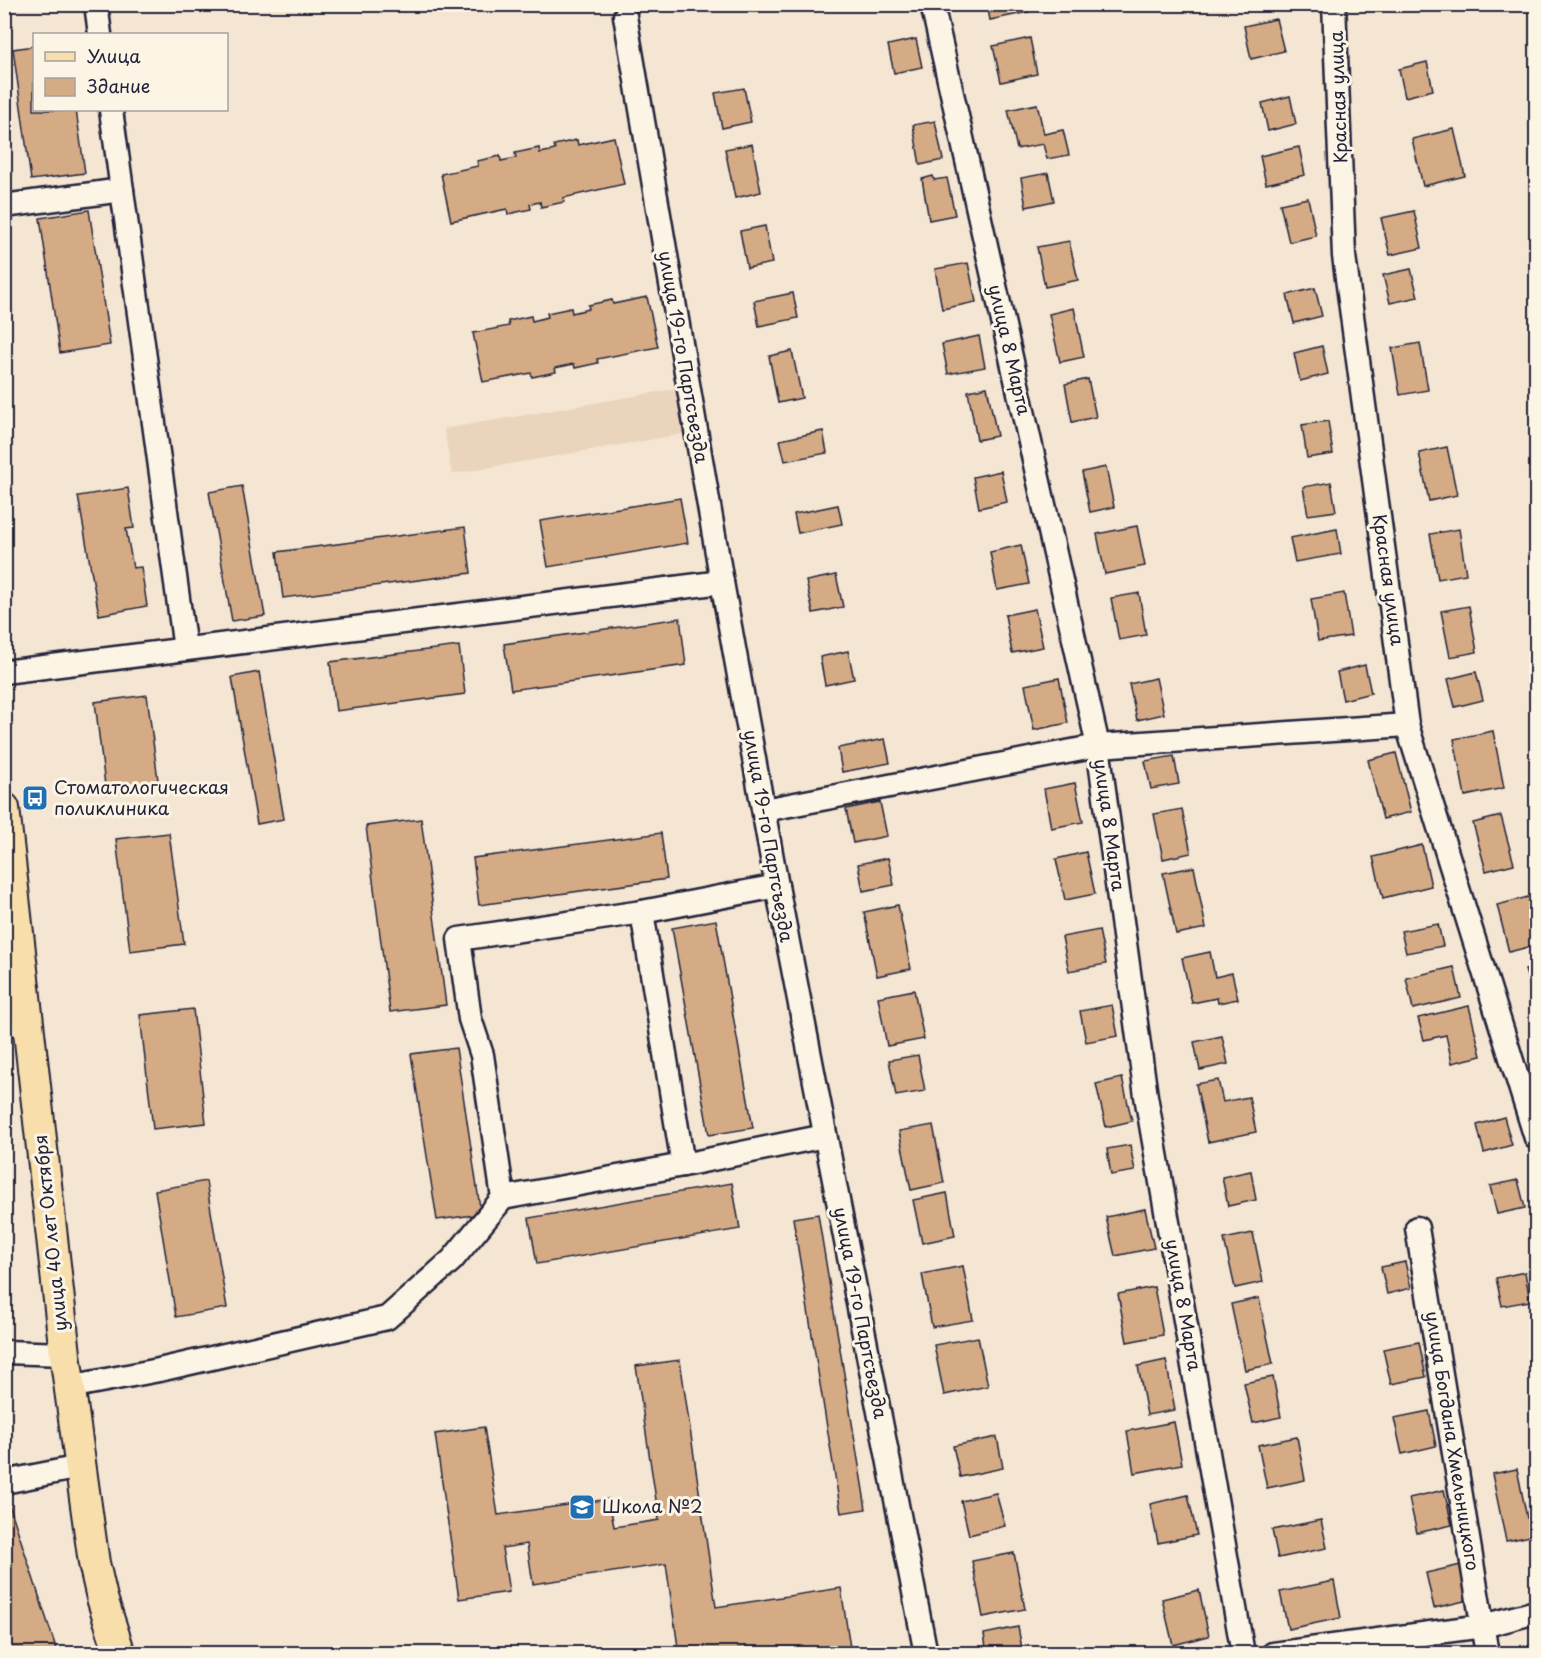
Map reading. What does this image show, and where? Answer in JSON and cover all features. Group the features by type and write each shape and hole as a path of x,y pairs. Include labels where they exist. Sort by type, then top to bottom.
{"main road":[{"name":"улица 40 лет Октября","path":"4,808 16,1023 93,1563 120,1653"}],"street":[{"path":"96,4 100,33"},
{"name":"улица 8 Марта","path":"932,4 1098,746 1146,1096 1243,1653"},
{"name":"Красная улица","path":"1334,4 1344,256 1407,725 1536,1138"},
{"name":"улица 19-го Партсъезда","path":"625,16 722,582 777,886 926,1653"},
{"path":"111,111 185,649"},
{"path":"4,206 122,190"},
{"path":"4,672 722,582"},
{"path":"764,810 1098,746 1407,725"},
{"path":"503,1197 482,1055 470,1019 459,939 642,912 777,886"},
{"path":"642,912 683,1165"},
{"path":"69,1387 159,1370 387,1318 452,1260 503,1197 683,1165 825,1136"},
{"name":"улица Богдана Хмельницкого","path":"1417,1228 1488,1653"},
{"path":"4,1352 65,1354"},
{"path":"4,1482 80,1467"},
{"path":"1274,1653 1483,1626 1536,1612"}],"shaded area":[{"path":"675,389 683,434 452,474 444,429"}],"building":[{"path":"987,4 1027,4 1029,12 990,20"},
{"path":"1276,19 1284,51 1251,59 1244,26"},
{"path":"1030,38 1037,74 1001,82 993,46"},
{"path":"916,39 922,67 894,73 888,45"},
{"path":"33,46 33,111 76,111 85,173 31,180 13,49"},
{"path":"1427,62 1433,90 1405,97 1399,69"},
{"path":"744,88 751,122 722,128 715,93"},
{"path":"1290,96 1296,124 1268,131 1262,103"},
{"path":"1037,104 1044,134 1063,130 1069,155 1047,159 1043,144 1017,149 1008,110"},
{"path":"935,121 943,160 920,165 913,125"},
{"path":"1454,129 1465,176 1423,186 1412,139"},
{"path":"614,137 624,184 563,198 564,202 541,207 540,202 530,204 531,209 508,214 507,209 451,221 441,174 478,166 477,161 500,156 501,161 516,158 515,153 539,148 540,153 555,150 554,145 577,140 578,145"},
{"path":"752,144 761,192 735,198 725,149"},
{"path":"1299,147 1305,175 1266,184 1260,156"},
{"path":"1048,173 1054,201 1026,207 1021,178"},
{"path":"933,176 934,180 947,178 955,215 929,220 922,179"},
{"path":"1308,198 1316,236 1289,242 1280,204"},
{"path":"89,210 110,345 60,353 40,218"},
{"path":"1414,211 1422,248 1390,255 1381,218"},
{"path":"765,226 772,263 747,268 740,231"},
{"path":"1069,241 1078,280 1045,287 1037,247"},
{"path":"968,263 976,302 942,309 935,269"},
{"path":"1411,269 1418,297 1390,303 1383,275"},
{"path":"1315,288 1322,316 1294,323 1287,295"},
{"path":"793,293 798,318 759,326 754,301"},
{"path":"647,297 658,347 597,359 598,363 575,368 574,364 555,368 556,372 532,377 531,373 483,382 473,333 509,326 508,321 531,316 532,321 548,317 547,313 571,308 572,313 589,309 588,305 612,300 613,304"},
{"path":"1074,308 1084,357 1060,362 1049,314"},
{"path":"979,336 985,367 948,374 942,344"},
{"path":"1420,343 1428,390 1400,395 1392,348"},
{"path":"1322,346 1328,374 1300,381 1294,353"},
{"path":"792,351 802,398 778,403 769,356"},
{"path":"1088,379 1096,417 1072,422 1065,384"},
{"path":"987,387 997,436 977,440 968,391"},
{"path":"1328,421 1333,454 1307,458 1302,425"},
{"path":"823,431 827,453 785,461 780,440"},
{"path":"1447,447 1457,495 1429,501 1419,453"},
{"path":"1106,467 1114,507 1090,512 1082,472"},
{"path":"1001,471 1007,502 979,508 973,477"},
{"path":"1331,482 1336,511 1308,515 1303,487"},
{"path":"242,486 265,616 232,621 209,492"},
{"path":"128,488 134,528 126,529 133,568 141,567 147,606 99,615 78,496"},
{"path":"680,498 688,543 548,567 540,521"},
{"path":"838,505 842,524 798,533 794,514"},
{"path":"1137,526 1145,566 1105,574 1097,534"},
{"path":"465,527 471,573 283,598 277,552"},
{"path":"1337,529 1341,554 1295,562 1290,538"},
{"path":"1459,529 1466,574 1438,579 1430,534"},
{"path":"1021,545 1029,584 997,590 990,552"},
{"path":"836,575 843,607 813,613 806,581"},
{"path":"1139,593 1146,635 1119,640 1111,598"},
{"path":"1344,593 1351,636 1318,641 1311,599"},
{"path":"1469,606 1477,652 1450,657 1441,611"},
{"path":"1035,609 1043,647 1012,653 1005,615"},
{"path":"680,618 686,665 511,690 504,644"},
{"path":"459,646 465,694 336,711 330,662"},
{"path":"848,651 854,679 825,685 820,657"},
{"path":"1365,665 1371,693 1343,700 1337,672"},
{"path":"259,672 284,819 257,824 232,677"},
{"path":"1476,672 1483,700 1455,707 1448,679"},
{"path":"1059,678 1068,723 1034,730 1025,685"},
{"path":"1156,678 1164,714 1137,720 1129,684"},
{"path":"147,695 159,788 106,794 95,702"},
{"path":"1493,731 1504,788 1465,796 1454,739"},
{"path":"885,739 890,763 842,772 838,748"},
{"path":"1396,753 1411,812 1383,819 1368,760"},
{"path":"1174,756 1179,784 1151,789 1145,761"},
{"path":"1075,783 1083,822 1051,828 1044,789"},
{"path":"880,802 887,836 853,843 846,809"},
{"path":"1182,809 1191,853 1163,859 1154,814"},
{"path":"1501,816 1514,864 1486,871 1473,823"},
{"path":"421,819 446,1005 390,1012 366,826"},
{"path":"169,833 184,944 130,951 116,839"},
{"path":"661,833 667,879 479,905 473,858"},
{"path":"1422,845 1431,886 1383,898 1373,857"},
{"path":"1086,852 1095,894 1065,900 1056,859"},
{"path":"888,858 894,885 863,891 858,864"},
{"path":"1194,867 1206,928 1176,934 1163,873"},
{"path":"1536,895 1536,945 1509,952 1497,905"},
{"path":"898,905 911,969 877,976 864,912"},
{"path":"716,920 753,1128 709,1135 672,928"},
{"path":"1438,924 1443,946 1406,953 1401,931"},
{"path":"1099,930 1106,964 1069,971 1062,937"},
{"path":"1210,952 1215,977 1232,973 1238,999 1218,1003 1217,998 1192,1003 1182,958"},
{"path":"1536,966 1536,1004 1525,970"},
{"path":"1454,967 1461,998 1413,1009 1406,978"},
{"path":"914,990 924,1039 887,1046 878,997"},
{"path":"1112,1005 1118,1036 1086,1042 1080,1011"},
{"path":"1469,1006 1481,1056 1452,1063 1446,1035 1424,1040 1418,1018"},
{"path":"193,1009 206,1123 153,1129 140,1015"},
{"path":"1222,1036 1228,1064 1200,1070 1194,1042"},
{"path":"456,1048 481,1214 437,1220 411,1054"},
{"path":"918,1055 925,1091 896,1096 889,1060"},
{"path":"1122,1078 1132,1121 1106,1127 1096,1084"},
{"path":"1218,1080 1223,1102 1249,1097 1256,1132 1208,1142 1196,1084"},
{"path":"1504,1117 1512,1145 1484,1153 1477,1125"},
{"path":"933,1125 944,1183 911,1190 899,1131"},
{"path":"1130,1145 1135,1171 1111,1175 1107,1149"},
{"path":"1251,1171 1256,1200 1228,1206 1222,1177"},
{"path":"1518,1180 1525,1208 1497,1214 1490,1186"},
{"path":"206,1181 227,1308 176,1317 155,1190"},
{"path":"732,1183 740,1229 537,1264 529,1218"},
{"path":"947,1193 955,1236 922,1243 913,1200"},
{"path":"1145,1209 1154,1248 1115,1256 1106,1217"},
{"path":"818,1214 866,1509 841,1513 793,1218"},
{"path":"1253,1233 1263,1282 1235,1288 1224,1239"},
{"path":"1405,1262 1411,1288 1387,1294 1381,1267"},
{"path":"963,1266 973,1320 932,1327 922,1274"},
{"path":"1525,1272 1530,1301 1502,1306 1496,1278"},
{"path":"1154,1287 1163,1335 1127,1342 1118,1294"},
{"path":"1259,1298 1273,1364 1245,1370 1231,1304"},
{"path":"978,1337 988,1386 944,1395 934,1345"},
{"path":"1419,1342 1426,1377 1391,1384 1383,1349"},
{"name":"Школа №2","path":"680,1360 716,1607 841,1588 851,1654 679,1654 666,1564 533,1584 527,1544 502,1548 509,1592 459,1599 435,1434 484,1427 498,1515 609,1499 614,1527 659,1520 636,1366"},
{"path":"1166,1360 1175,1410 1147,1415 1138,1366"},
{"path":"1273,1377 1281,1417 1253,1423 1244,1383"},
{"path":"1429,1411 1436,1446 1402,1454 1394,1418"},
{"path":"1174,1422 1182,1464 1134,1473 1127,1431"},
{"path":"997,1437 1003,1468 960,1477 953,1446"},
{"path":"1297,1437 1305,1480 1267,1488 1258,1445"},
{"path":"1517,1469 1527,1518 1532,1517 1536,1535 1506,1541 1492,1474"},
{"path":"1444,1490 1452,1525 1417,1533 1409,1498"},
{"path":"996,1493 1005,1526 969,1535 961,1501"},
{"path":"1188,1495 1197,1535 1158,1543 1150,1504"},
{"path":"9,1504 58,1654 5,1654 4,1506"},
{"path":"1321,1520 1327,1548 1278,1558 1272,1530"},
{"path":"1014,1553 1025,1609 983,1617 972,1561"},
{"path":"1461,1565 1469,1600 1434,1608 1426,1573"},
{"path":"1334,1581 1341,1618 1288,1629 1280,1592"},
{"path":"1199,1590 1209,1636 1173,1645 1162,1599"},
{"path":"1018,1627 1023,1654 987,1654 984,1634"}],"place":[{"name":"Стоматологическая поликлиника","path":"35,798"},
{"name":"Школа №2","path":"582,1507"}]}
